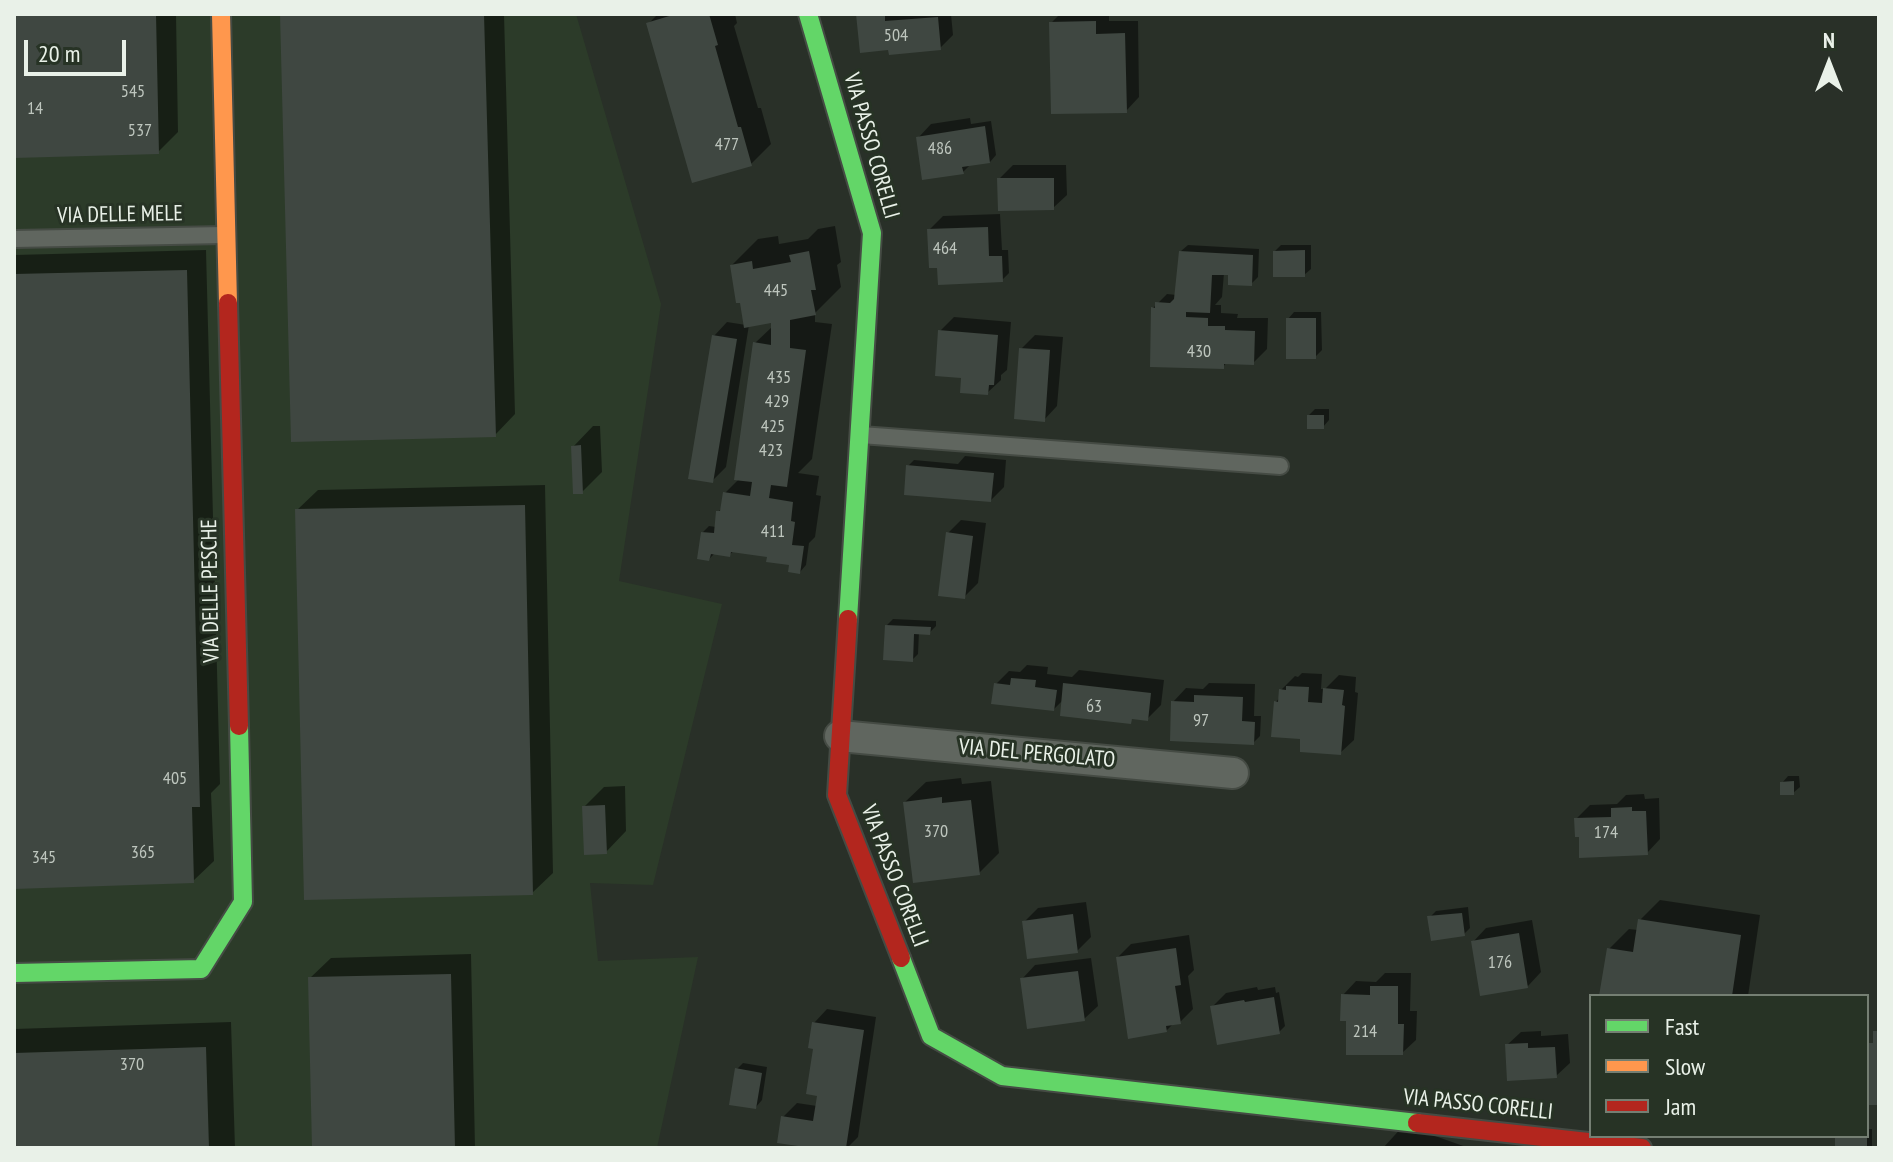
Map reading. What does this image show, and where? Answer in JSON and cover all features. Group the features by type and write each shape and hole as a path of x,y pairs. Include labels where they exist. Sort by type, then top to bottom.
{"street":[{"name":"VIA DELLE PESCHE","path":"14,973 201,969 243,902 221,14"},
{"name":"VIA PASSO CORELLI","path":"808,14 872,233 837,795 931,1036 1002,1076 1642,1148"},
{"name":"VIA DEL PERGOLATO","path":"840,736 1233,773"}],"lane":[{"name":"VIA DELLE MELE","path":"14,239 226,235"},
{"path":"860,435 1280,466"}],"shaded area":[{"path":"14,14 576,14 661,304 619,581 722,604 653,885 590,883 598,961 698,957 657,1148 14,1148"}],"building":[{"path":"14,14 156,14 159,154 14,158"},
{"path":"280,14 484,14 496,437 291,442"},
{"path":"676,14 709,14 718,45 715,46 752,166 692,183 646,23"},
{"path":"856,14 885,14 885,21 938,17 941,50 889,55 888,50 860,53"},
{"path":"1096,21 1096,34 1125,33 1127,113 1051,114 1049,22"},
{"path":"985,126 990,163 962,167 964,174 922,180 916,137"},
{"path":"997,178 1054,178 1054,210 998,211"},
{"path":"988,227 989,256 1002,256 1003,282 938,285 937,268 929,268 927,229"},
{"path":"1305,250 1305,277 1273,277 1273,251"},
{"path":"809,251 816,290 811,290 816,315 790,320 790,348 806,350 787,487 771,485 769,498 793,502 791,521 795,522 792,545 804,546 800,574 788,572 789,565 766,562 767,557 731,552 730,557 711,554 709,561 697,559 701,532 714,533 716,511 720,511 723,492 750,496 752,482 734,480 753,342 771,345 771,323 744,328 730,265 752,261 753,269 791,262 789,255"},
{"path":"1179,251 1253,255 1252,286 1228,285 1228,275 1212,275 1210,313 1186,312 1186,317 1208,318 1208,326 1225,326 1225,330 1255,331 1254,365 1224,364 1224,369 1150,367 1151,307 1155,308 1155,302 1170,303 1174,299"},
{"path":"187,270 200,807 192,807 194,883 14,889 14,274"},
{"path":"1286,318 1316,318 1316,359 1286,359"},
{"path":"938,330 998,335 994,385 989,385 988,395 960,393 961,378 935,376"},
{"path":"712,335 737,339 713,483 688,479"},
{"path":"1019,348 1050,350 1045,422 1014,419"},
{"path":"1307,415 1324,415 1324,429 1307,429"},
{"path":"581,445 583,494 573,494 571,446"},
{"path":"906,465 994,473 991,502 904,495"},
{"path":"525,505 533,895 304,900 295,509"},
{"path":"946,532 973,536 965,599 938,596"},
{"path":"885,625 931,627 930,635 914,634 913,662 883,660"},
{"path":"1011,678 1036,680 1035,687 1057,690 1054,711 991,704 994,683 1010,685"},
{"path":"1063,683 1151,693 1148,721 1132,719 1131,724 1060,716"},
{"path":"1286,686 1309,687 1308,702 1322,703 1323,688 1344,690 1341,755 1300,752 1300,739 1271,737 1274,701 1278,702 1279,689 1286,690"},
{"path":"1194,695 1243,697 1242,721 1255,722 1254,745 1170,741 1171,701 1194,702"},
{"path":"1794,781 1794,795 1780,795 1780,782"},
{"path":"942,797 942,803 971,800 980,875 913,883 903,802"},
{"path":"605,805 607,854 584,855 582,806"},
{"path":"1632,807 1632,811 1646,811 1648,855 1579,858 1579,837 1575,837 1574,818 1611,817 1611,808"},
{"path":"1462,913 1465,936 1431,941 1427,916"},
{"path":"1073,914 1078,953 1027,959 1022,921"},
{"path":"1638,919 1741,935 1732,994 1599,994 1607,948 1633,952"},
{"path":"1519,933 1528,988 1480,996 1471,941"},
{"path":"1176,948 1181,985 1175,986 1181,1024 1166,1026 1167,1032 1128,1039 1116,957"},
{"path":"1078,971 1085,1021 1027,1029 1020,978"},
{"path":"451,974 455,1148 312,1148 308,977"},
{"path":"1370,986 1398,986 1398,1024 1404,1024 1403,1055 1346,1055 1346,1021 1340,1021 1341,994 1370,995"},
{"path":"1274,997 1280,1034 1217,1045 1210,1006"},
{"path":"812,1022 864,1030 846,1148 812,1148 777,1143 781,1116 813,1121 817,1096 806,1094 813,1049 808,1048"},
{"path":"1873,1031 1879,1031 1879,1105 1869,1105 1869,1043 1873,1043"},
{"path":"1528,1043 1528,1048 1555,1047 1557,1078 1507,1081 1505,1044"},
{"path":"206,1047 209,1148 14,1148 14,1053"},
{"path":"735,1068 762,1073 756,1109 729,1105"},
{"path":"1835,1138 1867,1138 1867,1148 1835,1148"}],"traffic: fast":[{"path":"808,14 872,233 848,619"},
{"path":"14,973 201,969 243,902 239,726"},
{"path":"901,958 931,1036 1002,1076 1417,1123"}],"traffic: slow":[{"path":"221,14 228,303"}],"traffic: jam":[{"path":"228,303 239,726"},
{"path":"848,619 837,795 901,958"},
{"path":"1417,1123 1642,1148"}]}
